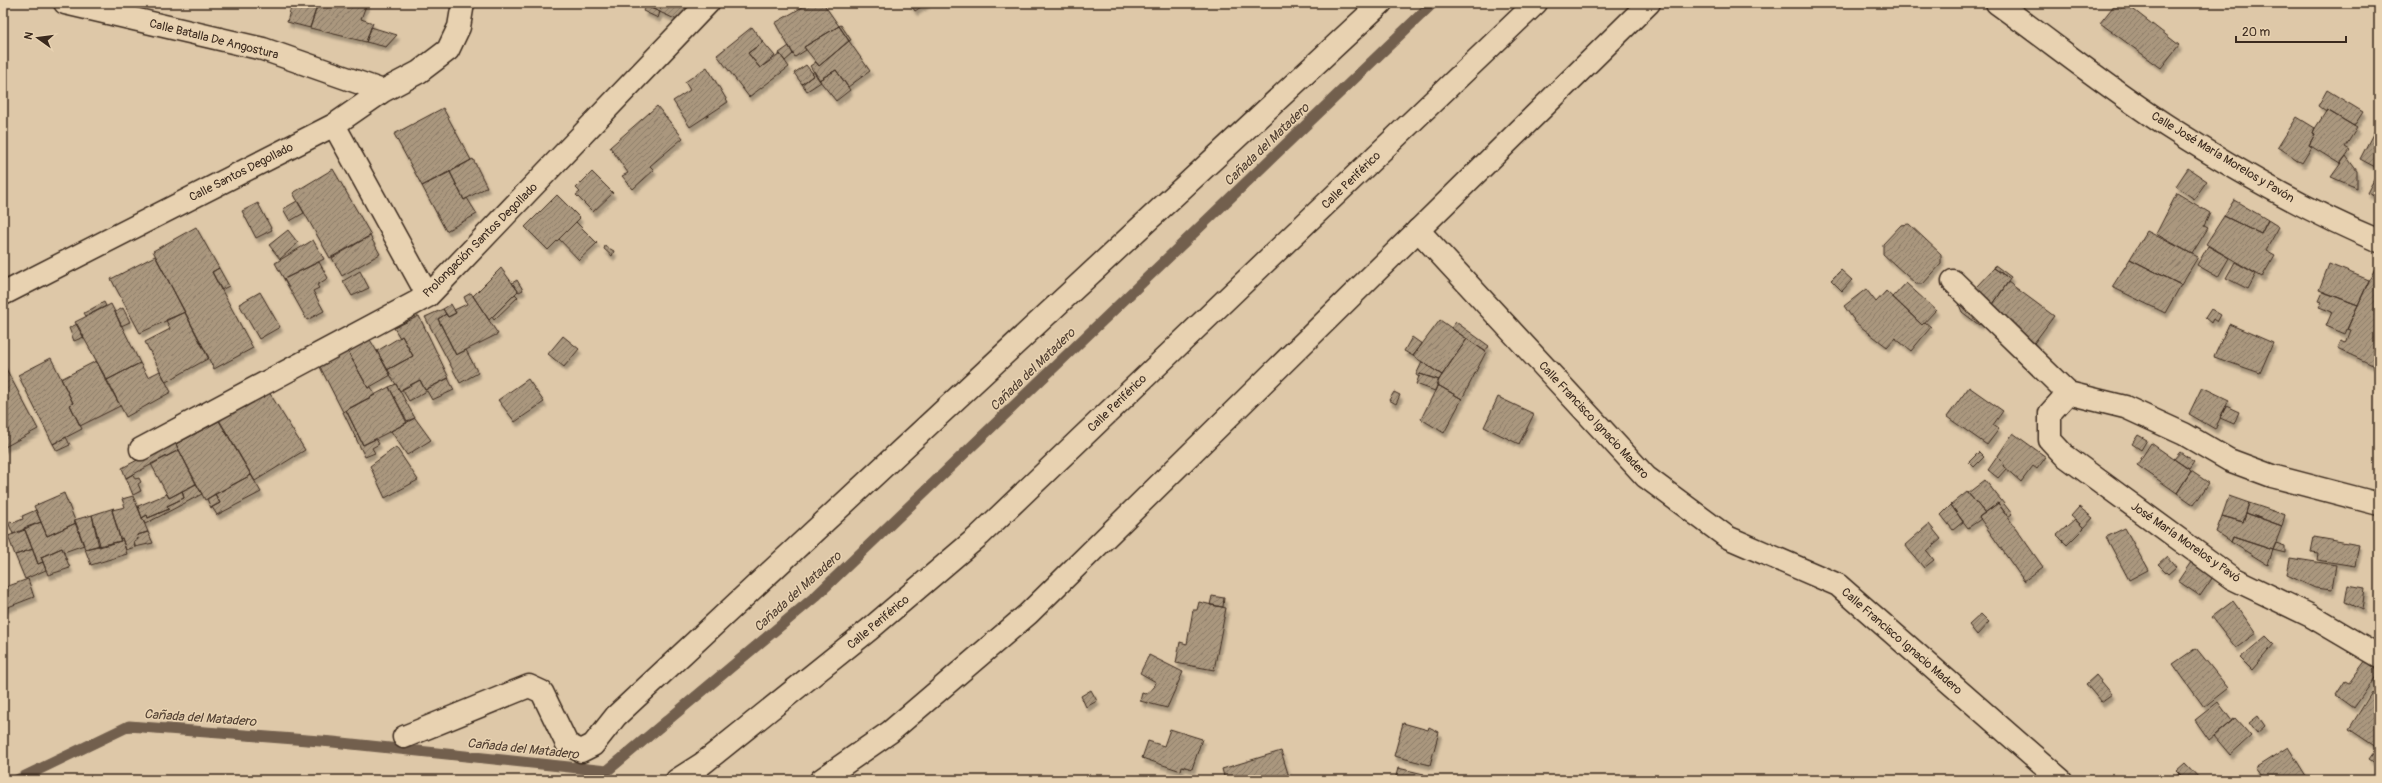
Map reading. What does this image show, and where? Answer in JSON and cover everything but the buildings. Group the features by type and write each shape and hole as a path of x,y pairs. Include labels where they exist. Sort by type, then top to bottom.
{"main road":[{"name":"Calle Batalla De Angostura","path":"65,3 263,49 383,91"},
{"name":"Calle Santos Degollado","path":"5,290 334,125 383,91 419,72 448,50 459,27 463,3"},
{"name":"Prolongación Santos Degollado","path":"142,449 428,296 708,3"},
{"path":"404,737 529,686 542,692 567,744 581,751 593,746 616,716 1381,3"},
{"name":"Calle Periférico","path":"677,780 702,764 870,629 980,535 1536,3"},
{"path":"821,780 890,732 1028,614 1649,3"},
{"name":"Calle José María Morelos y Pavón","path":"1998,3 2166,125 2266,185 2346,228 2379,241"},
{"path":"334,125 428,296"},
{"name":"Calle Francisco Ignacio Madero","path":"1418,230 1646,477 1727,537 1838,585 2061,780"},
{"path":"1953,281 2068,393 2125,408 2184,434 2229,460 2272,476 2379,504"},
{"name":"José María Morelos y Pavó","path":"2068,393 2050,413 2050,440 2064,455 2232,578 2311,616 2379,656"}],"waterway":[{"name":"Cañada del Matadero","path":"17,780 129,726 333,742 607,771 816,596 1433,3"}]}
